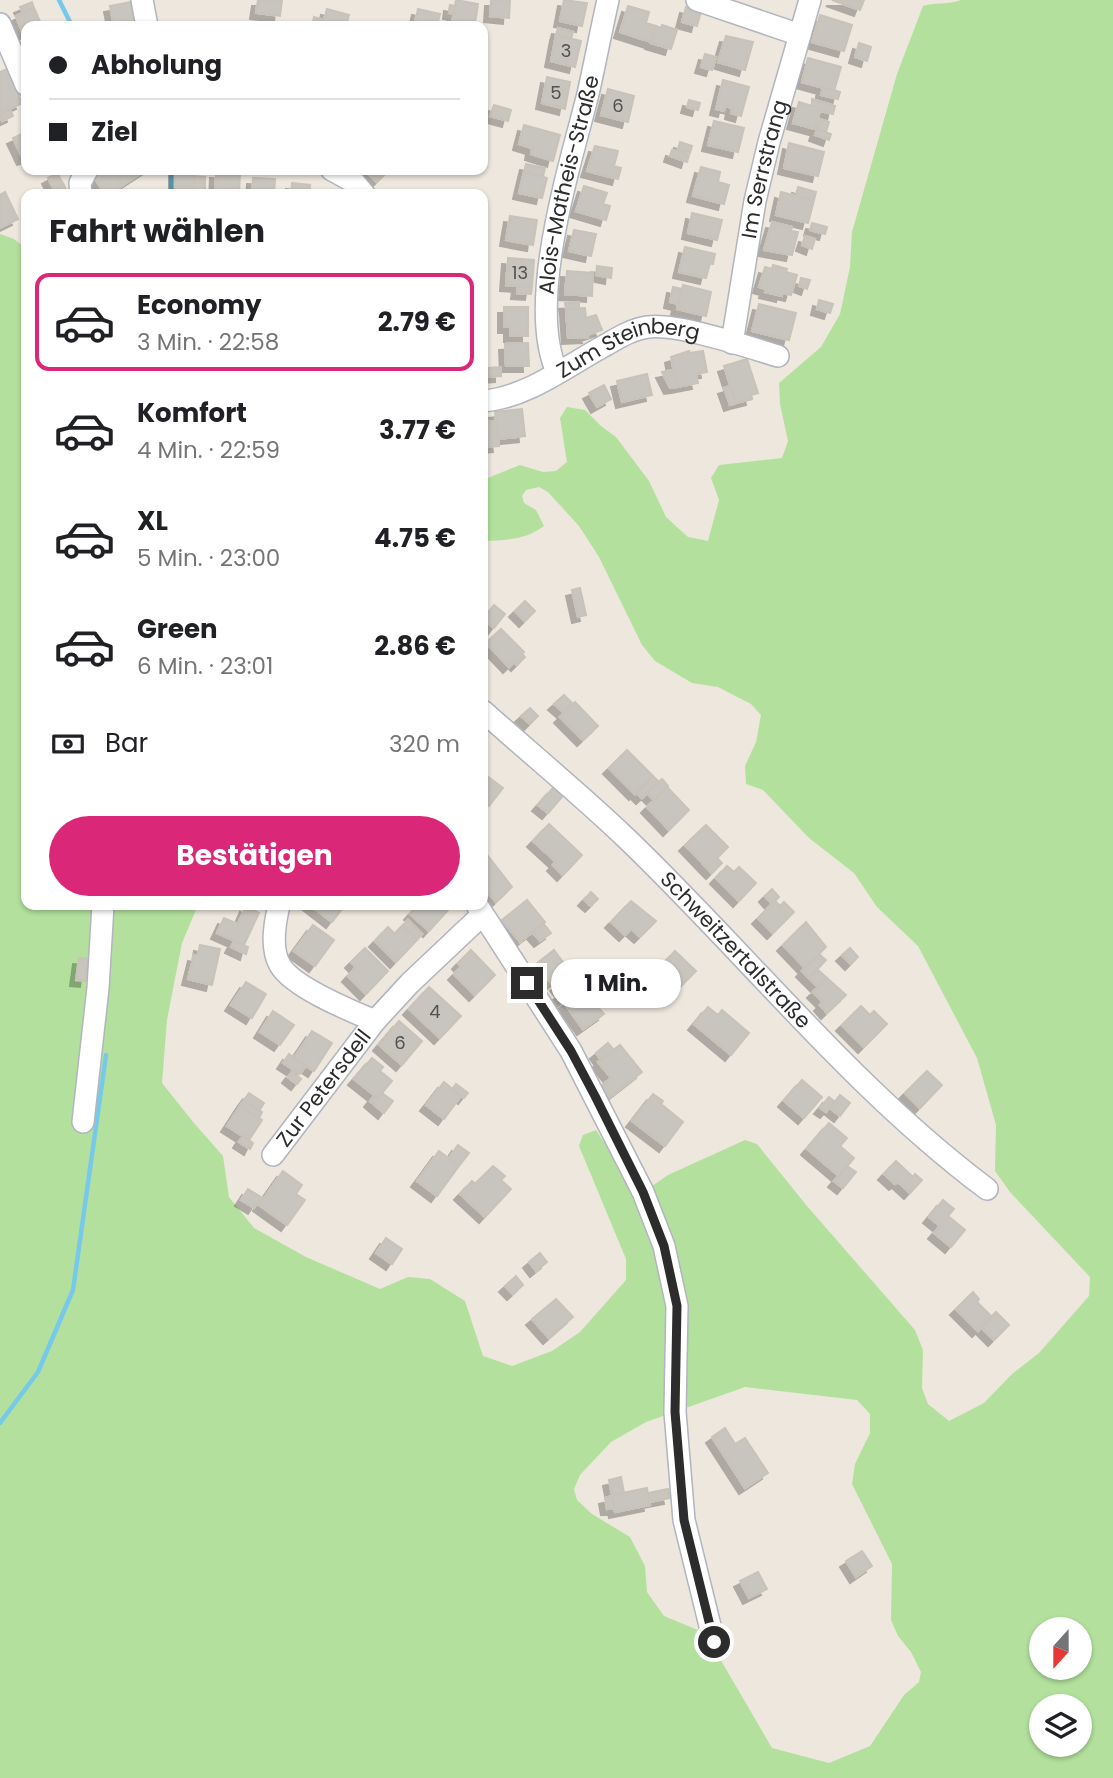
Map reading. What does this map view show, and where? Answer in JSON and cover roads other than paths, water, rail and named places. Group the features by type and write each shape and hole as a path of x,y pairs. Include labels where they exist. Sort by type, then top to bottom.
{"street":[{"path":"142,0 146,21"},
{"name":"Alois-Matheis-Straße","path":"557,372 551,359 548,335 550,256 608,0"},
{"path":"697,0 800,35"},
{"name":"Im Serrstrang","path":"732,342 755,201 810,0"},
{"path":"0,24 21,73"},
{"path":"341,175 354,182 360,189"},
{"name":"Zum Steinberg","path":"488,400 515,394 617,338 649,327 661,327 732,342 778,356"},
{"name":"Schweitzertalstraße","path":"488,716 626,838 894,1113 942,1156 986,1189"},
{"path":"83,1122 98,988 103,910"},
{"name":"Zur Petersdell","path":"278,910 274,928 279,964 290,976 309,989 375,1021"},
{"path":"479,910 571,1051 643,1192 664,1246 677,1306 675,1412 684,1520 714,1642"},
{"name":"Zur Petersdell","path":"273,1155 375,1021 479,910"}],"waterway":[{"path":"59,0 70,21"},
{"path":"171,175 171,189"},
{"path":"0,1423 38,1372 73,1290 106,1055"}]}
